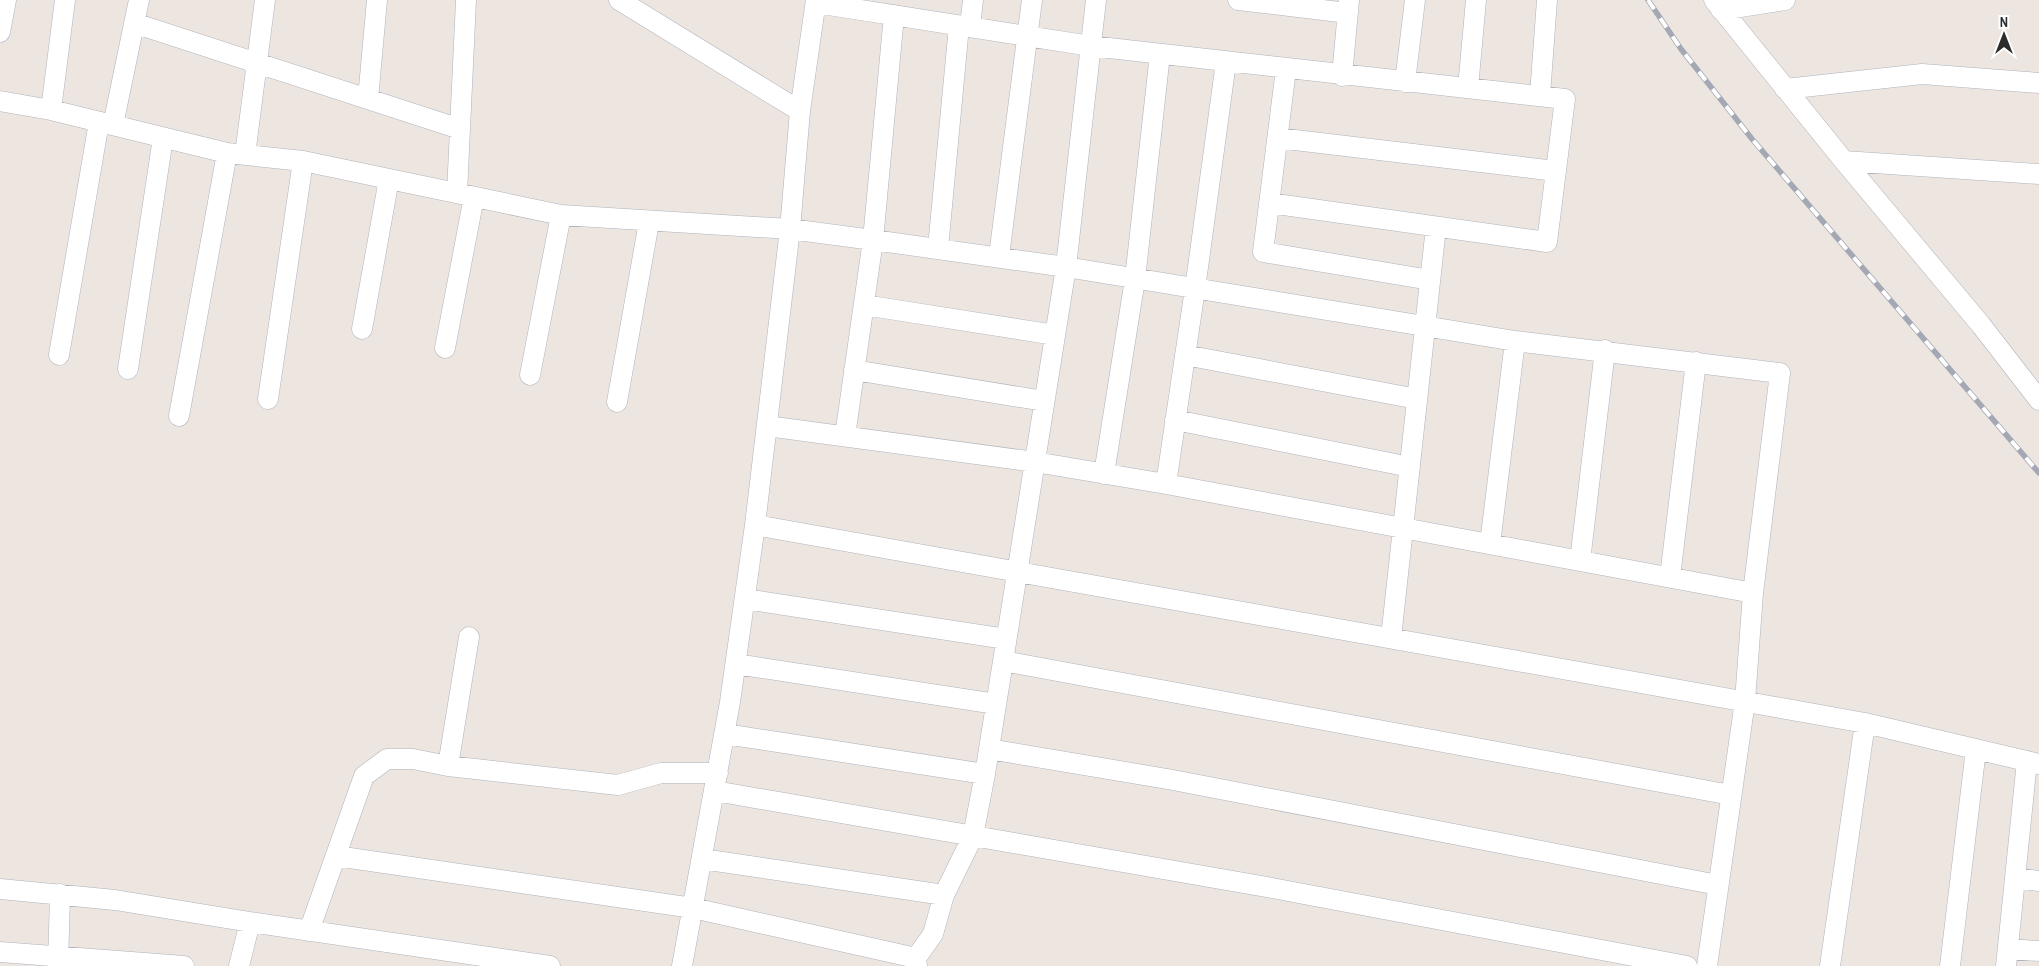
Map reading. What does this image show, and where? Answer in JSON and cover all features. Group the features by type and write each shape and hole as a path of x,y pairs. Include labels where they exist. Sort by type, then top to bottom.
{"street":[{"path":"0,32 6,0"},
{"path":"51,110 65,0"},
{"path":"59,355 106,124 139,0"},
{"path":"179,416 236,154 258,64 265,0"},
{"path":"368,99 377,0"},
{"path":"445,348 466,195 460,129 466,0"},
{"path":"619,0 800,111"},
{"path":"938,248 964,26 973,0"},
{"path":"999,256 1029,36 1032,0"},
{"path":"336,856 693,908 916,962 933,934 944,895 973,836 985,774 1066,266 1096,0"},
{"path":"1238,0 1348,7 1342,76"},
{"path":"1405,82 1415,0"},
{"path":"1468,88 1476,0"},
{"path":"1540,95 1547,0"},
{"path":"1717,5 1785,0"},
{"path":"682,966 736,664 755,525 790,229 800,111 816,1 894,15 918,10 964,26 1091,46 1342,76 1565,99 1547,242 1269,203"},
{"path":"1717,5 1981,325 2039,400"},
{"path":"845,436 873,240 894,15"},
{"path":"134,23 460,129"},
{"path":"1104,474 1135,279 1160,54"},
{"path":"1166,484 1226,62"},
{"path":"1286,69 1263,252 1430,280"},
{"path":"1785,89 1922,74 2039,83"},
{"path":"0,101 51,110 236,154 303,161 561,215 649,222 790,229 938,248 1066,266 1425,327 1780,373 1753,593 1745,701 1707,966"},
{"path":"128,369 163,138"},
{"path":"1278,138 1556,171"},
{"path":"268,400 303,161"},
{"path":"1844,161 2039,174"},
{"path":"362,329 389,179"},
{"path":"530,376 561,215"},
{"path":"618,402 649,222"},
{"path":"1391,638 1436,227"},
{"path":"864,305 1055,335"},
{"path":"1490,544 1515,340"},
{"path":"1580,561 1605,350"},
{"path":"1185,355 1417,400"},
{"path":"1670,577 1696,362"},
{"path":"854,370 1044,401"},
{"path":"1175,420 1410,467"},
{"path":"766,426 1035,462 1166,484 1753,593"},
{"path":"755,525 1866,723 2033,762 2015,878 2007,957 2039,951"},
{"path":"745,599 1006,639"},
{"path":"448,766 469,637"},
{"path":"1003,661 1731,795"},
{"path":"736,664 996,704"},
{"path":"1830,966 1866,723"},
{"path":"725,734 985,774"},
{"path":"989,749 1173,780 1718,885"},
{"path":"1950,966 1976,749"},
{"path":"309,931 364,776 387,760 413,760 448,766 618,785 660,773 716,782 973,836 1281,890 1687,966"},
{"path":"702,859 944,895"},
{"path":"2015,878 2039,880"},
{"path":"0,889 115,900 309,931 550,966"},
{"path":"58,961 60,894"},
{"path":"239,966 250,922"},
{"path":"0,952 58,961 184,966"}],"railway":[{"path":"1648,0 1681,49 1752,139 2039,473"}]}
